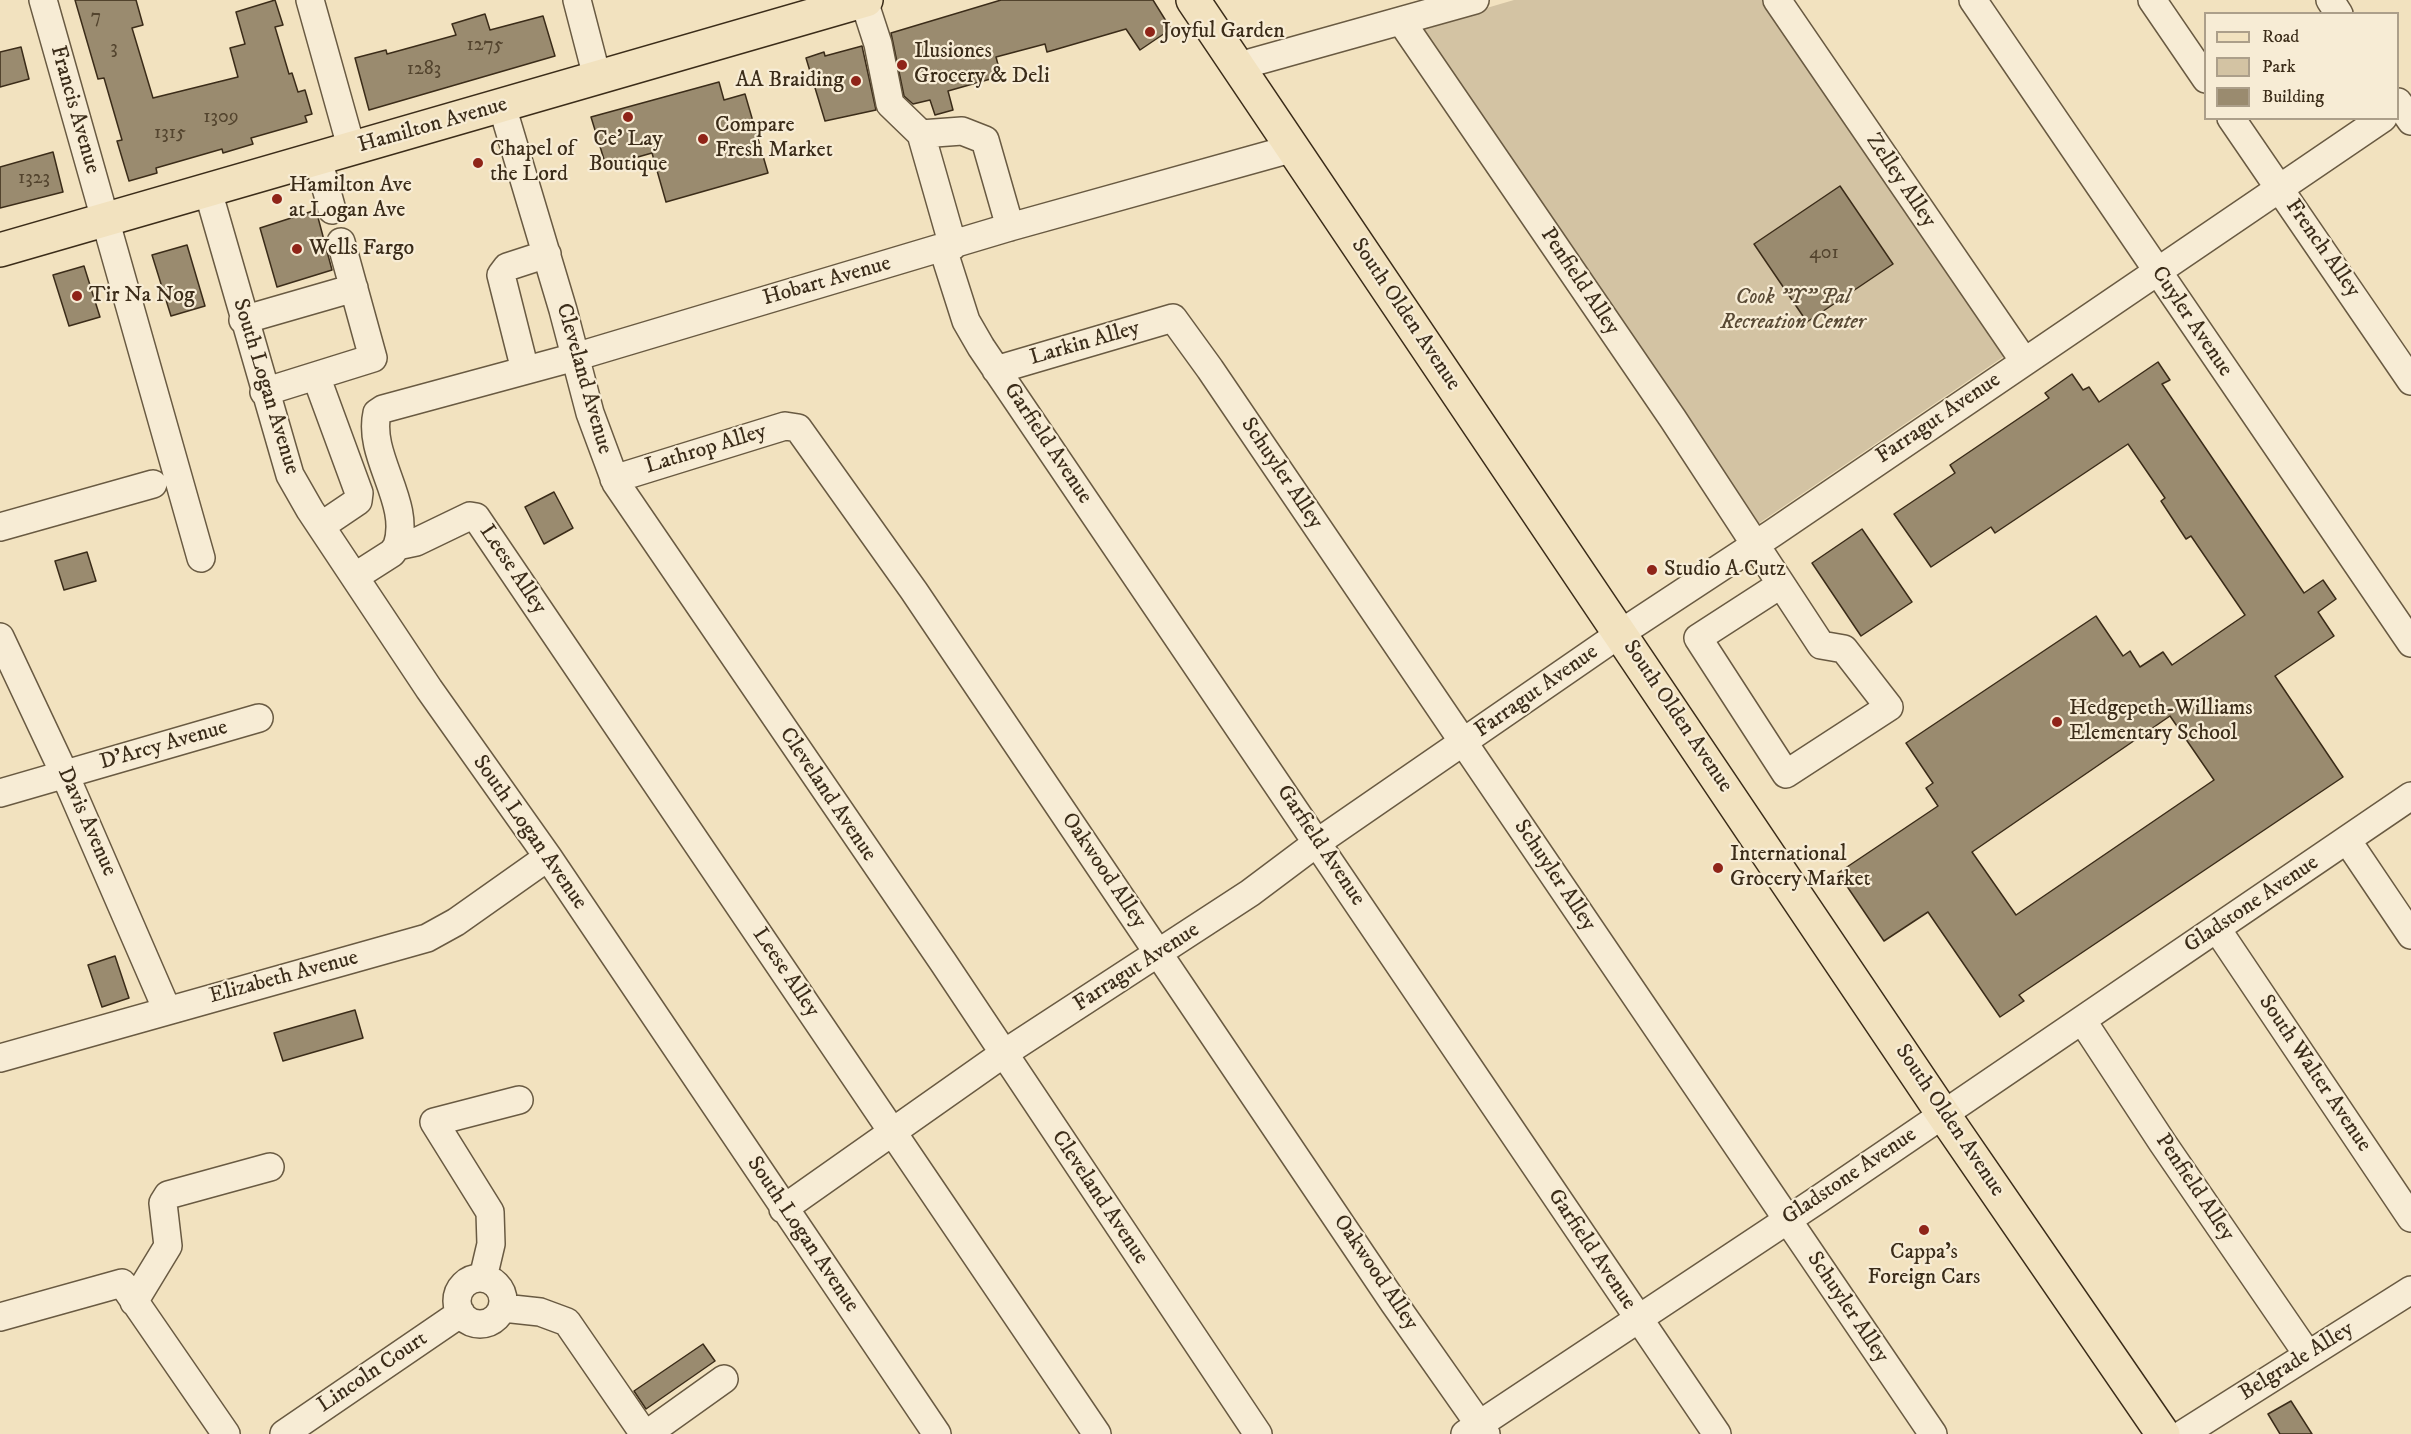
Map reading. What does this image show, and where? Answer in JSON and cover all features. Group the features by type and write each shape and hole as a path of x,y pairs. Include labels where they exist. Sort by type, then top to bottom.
{"main road":[{"name":"Hamilton Avenue","path":"0,250 208,192 865,0"},
{"name":"South Olden Avenue","path":"1192,0 1239,66 1944,1114 2163,1434"}],"street":[{"name":"Francis Avenue","path":"43,0 201,558"},
{"path":"310,0 352,150"},
{"path":"576,0 597,77"},
{"path":"865,0 879,44 890,104 921,134 962,131 985,140 1010,227"},
{"path":"1239,66 1475,0"},
{"name":"Zelley Alley","path":"1777,0 2024,361"},
{"name":"Cuyler Avenue","path":"1973,0 2411,643"},
{"path":"2152,0 2204,78"},
{"name":"Penfield Alley","path":"1401,21 1756,544 1780,585 1821,645 1844,649 1889,707 1786,774 1698,638 1780,585"},
{"name":"Cleveland Avenue","path":"502,106 547,254 590,413 614,479 1258,1434"},
{"name":"French Alley","path":"2232,120 2278,190 2292,203 2411,381"},
{"name":"Farragut Avenue","path":"783,1209 1003,1054 1250,893 1318,842 1465,743 1621,633 2383,120"},
{"name":"Garfield Avenue","path":"921,134 966,321 996,370 1717,1434"},
{"name":"Hobart Avenue","path":"375,430 377,413 383,409 575,357 1010,227 1294,148"},
{"path":"318,159 332,210"},
{"name":"South Logan Avenue","path":"208,192 243,320 290,475 429,689 548,857 783,1209 937,1434"},
{"path":"264,392 373,358 341,242"},
{"path":"525,370 501,275 507,267 547,254"},
{"path":"243,320 354,288"},
{"name":"Larkin Alley","path":"996,370 1173,318"},
{"name":"Schuyler Alley","path":"1173,318 1465,743 1934,1434"},
{"path":"316,376 359,493 358,501 321,526"},
{"name":"Lathrop Alley","path":"614,479 785,426 798,428"},
{"name":"Oakwood Alley","path":"798,428 914,591 1477,1431"},
{"path":"340,443 375,430 398,514 400,538 398,546 392,553 356,576"},
{"path":"0,527 153,483"},
{"name":"Leese Alley","path":"398,546 416,542 470,516 476,517 1097,1434"},
{"name":"Davis Avenue","path":"0,637 65,775 167,1010"},
{"name":"D'Arcy Avenue","path":"0,793 259,718"},
{"name":"Gladstone Avenue","path":"1477,1431 1638,1319 2411,796"},
{"path":"2348,840 2411,935"},
{"name":"Elizabeth Avenue","path":"0,1058 427,938 456,922 548,857"},
{"name":"South Walter Avenue","path":"2217,929 2411,1218"},
{"name":"Penfield Alley","path":"2082,1020 2308,1355"},
{"path":"483,1278 491,1244 490,1212 434,1122 519,1100"},
{"path":"0,1317 128,1293 168,1246 163,1203 168,1195 270,1167"},
{"path":"483,1278 497,1285 504,1299 503,1308 494,1320 483,1324 468,1321 461,1313 457,1300 462,1287 468,1282 483,1278"},
{"name":"Belgrade Alley","path":"2183,1434 2411,1290"},
{"path":"128,1293 226,1434"},
{"path":"503,1308 540,1312 567,1322 645,1434 724,1379"},
{"name":"Lincoln Court","path":"284,1434 461,1313"}],"green space":[{"name":"Cook \"Y\" Pal Recreation Center","path":"1514,0 1766,0 2009,353 1752,528 1418,28"}],"building":[{"path":"75,0 136,0 143,25 132,28 153,98 238,77 230,48 245,44 236,12 275,0 283,25 275,27 289,74 292,73 298,92 305,90 312,114 305,116 307,122 251,138 253,144 223,153 222,149 156,168 157,173 129,181 117,141 122,140 104,78 98,79"},
{"path":"1001,0 1153,0 1171,29 1140,50 1126,29 1047,52 1045,44 996,57 1001,76 948,91 953,110 935,115 930,100 913,104 904,96 891,33"},
{"path":"485,14 490,30 543,16 555,56 369,110 355,58 386,50 387,54 456,35 452,24"},
{"path":"862,46 876,110 825,121 806,58 824,52 825,56"},
{"path":"21,47 29,79 0,87 0,52"},
{"name":"Compare Fresh Market","path":"719,82 724,100 745,94 768,173 666,202 652,153 606,166 591,117"},
{"path":"53,152 63,192 0,208 0,167"},
{"path":"1840,186 1893,264 1807,322 1754,244"},
{"name":"Wells Fargo","path":"316,210 332,270 277,287 260,228"},
{"path":"187,245 205,306 171,316 152,255"},
{"name":"Tir Na Nog","path":"84,266 100,317 69,326 53,275"},
{"path":"2158,362 2170,380 2162,384 2304,593 2323,580 2336,599 2318,612 2334,636 2275,676 2343,777 2019,995 2024,1001 2000,1017 1928,912 1884,941 1838,873 1938,806 1926,788 1933,783 1906,743 2096,616 2123,656 2130,651 2140,667 2163,652 2172,665 2245,615 2191,536 2186,539 2161,501 2165,498 2128,444 1995,533 1991,527 1931,567 1894,514 1955,473 1950,465 2049,398 2045,393 2072,374 2083,390 2089,387 2099,402","holes":["2170,716 2214,780 2016,915 1972,852"]},
{"path":"554,492 573,528 544,544 525,507"},
{"path":"1862,529 1912,602 1861,636 1812,563"},
{"path":"87,552 96,581 64,590 55,561"},
{"path":"115,956 129,998 102,1007 88,965"},
{"path":"355,1010 363,1038 283,1061 274,1033"},
{"path":"703,1344 715,1361 646,1409 634,1391"},
{"path":"2291,1401 2312,1434 2280,1434 2268,1414"}],"place":[{"name":"Joyful Garden","path":"1150,32"},
{"name":"Ilusiones Grocery & Deli","path":"902,65"},
{"name":"AA Braiding","path":"856,81"},
{"name":"Ce' Lay Boutique","path":"628,117"},
{"name":"Compare Fresh Market","path":"703,139"},
{"name":"Chapel of the Lord","path":"478,163"},
{"name":"Hamilton Ave at Logan Ave","path":"277,199"},
{"name":"Wells Fargo","path":"297,249"},
{"name":"Tir Na Nog","path":"77,296"},
{"name":"Studio A Cutz","path":"1652,570"},
{"name":"Hedgepeth-Williams Elementary School","path":"2057,722"},
{"name":"International Grocery Market","path":"1718,868"},
{"name":"Cappa's Foreign Cars","path":"1924,1230"}]}
